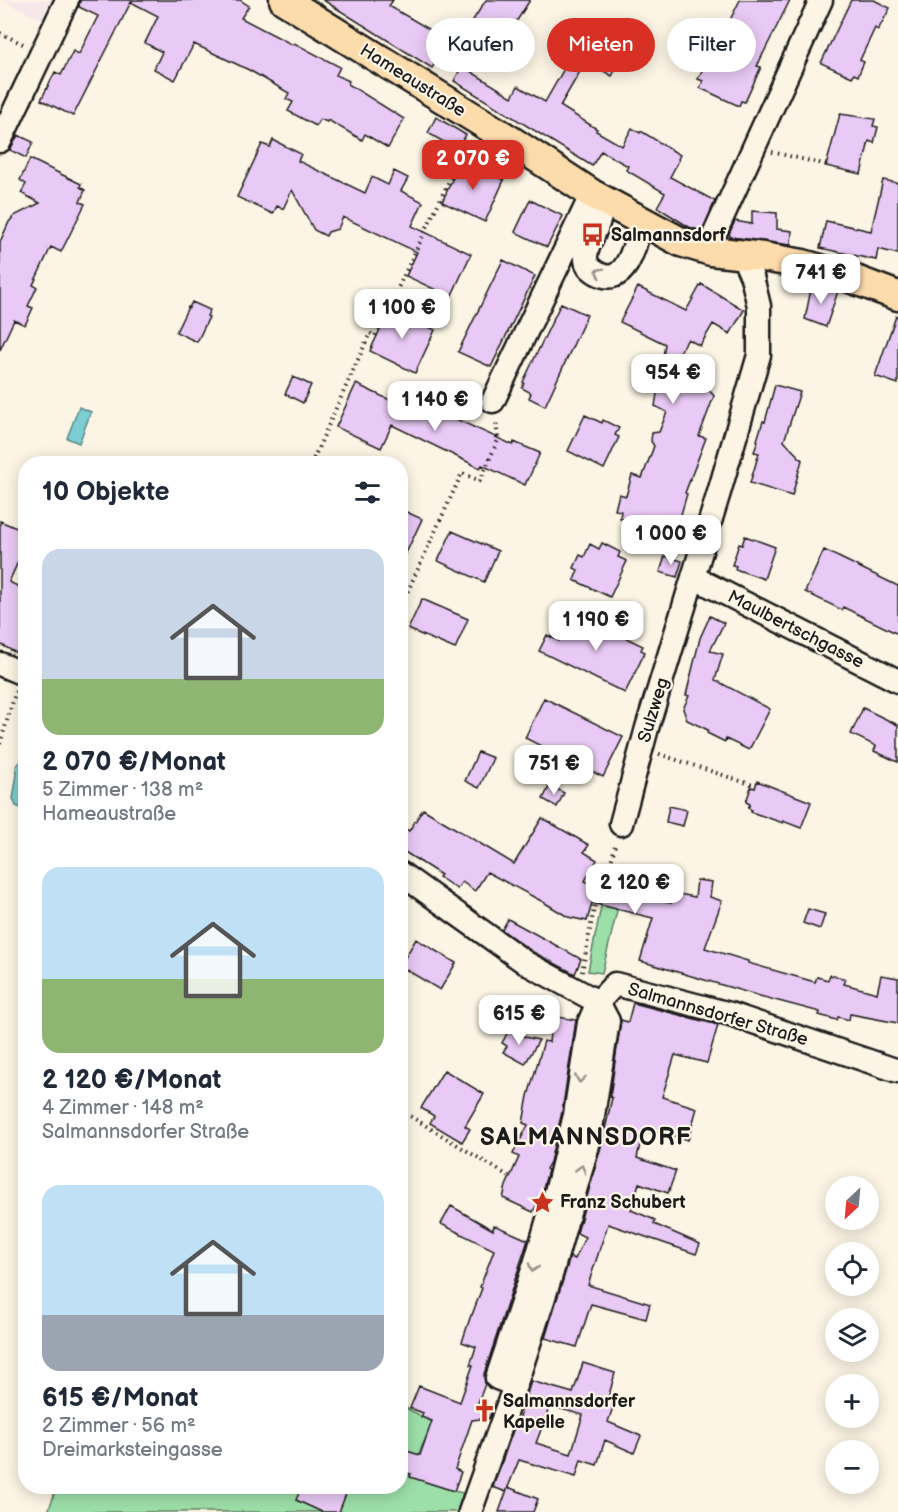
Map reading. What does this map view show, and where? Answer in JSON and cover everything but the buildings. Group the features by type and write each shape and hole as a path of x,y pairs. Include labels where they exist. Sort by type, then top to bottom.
{"main road":[{"name":"Hameaustraße","path":"284,0 510,140 597,197 681,242 711,251 784,260 813,267 898,296"}],"street":[{"path":"0,141 67,0"},
{"path":"711,251 715,233 821,0"},
{"path":"597,197 598,223 586,258 589,267 597,273 613,277 619,273 632,254 641,222"},
{"path":"493,401 597,197"},
{"name":"Sulzweg","path":"621,824 759,354 759,306 752,277 742,254"},
{"name":"Maulbertschgasse","path":"693,577 898,681"},
{"path":"0,664 18,672"},
{"path":"408,879 526,963 598,1002 589,1023 562,1202 536,1261 496,1378 514,1386 470,1512"},
{"name":"Salmannsdorfer Straße","path":"598,1002 615,984 730,1014 898,1071"}],"path":[{"path":"0,33 42,53"},
{"path":"314,456 370,333 375,336 461,156 488,167 510,140"},
{"path":"754,147 827,165"},
{"path":"408,591 462,473 480,481 498,440 493,401"},
{"path":"0,744 18,692"},
{"path":"642,748 756,786"},
{"path":"578,991 597,893 604,890 621,824"},
{"path":"408,1115 510,1177"}],"shaded area":[{"path":"1,0 51,0 42,20"}],"green space":[{"path":"617,896 615,908 617,911 602,973 588,971 602,902"},
{"path":"408,1409 433,1422 418,1455 408,1452"},
{"path":"408,1475 463,1493 457,1512 48,1512 54,1494 408,1494"}],"water":[{"path":"79,407 91,412 79,443 67,438"},
{"path":"18,764 18,807 13,799"}],"place":[{"name":"Salmannsdorf","path":"593,235"},
{"name":"Franz Schubert","path":"542,1202"},
{"name":"Salmannsdorfer Kapelle","path":"485,1411"}],"district":[{"name":"SALMANNSDORF","path":"586,1137"}]}
